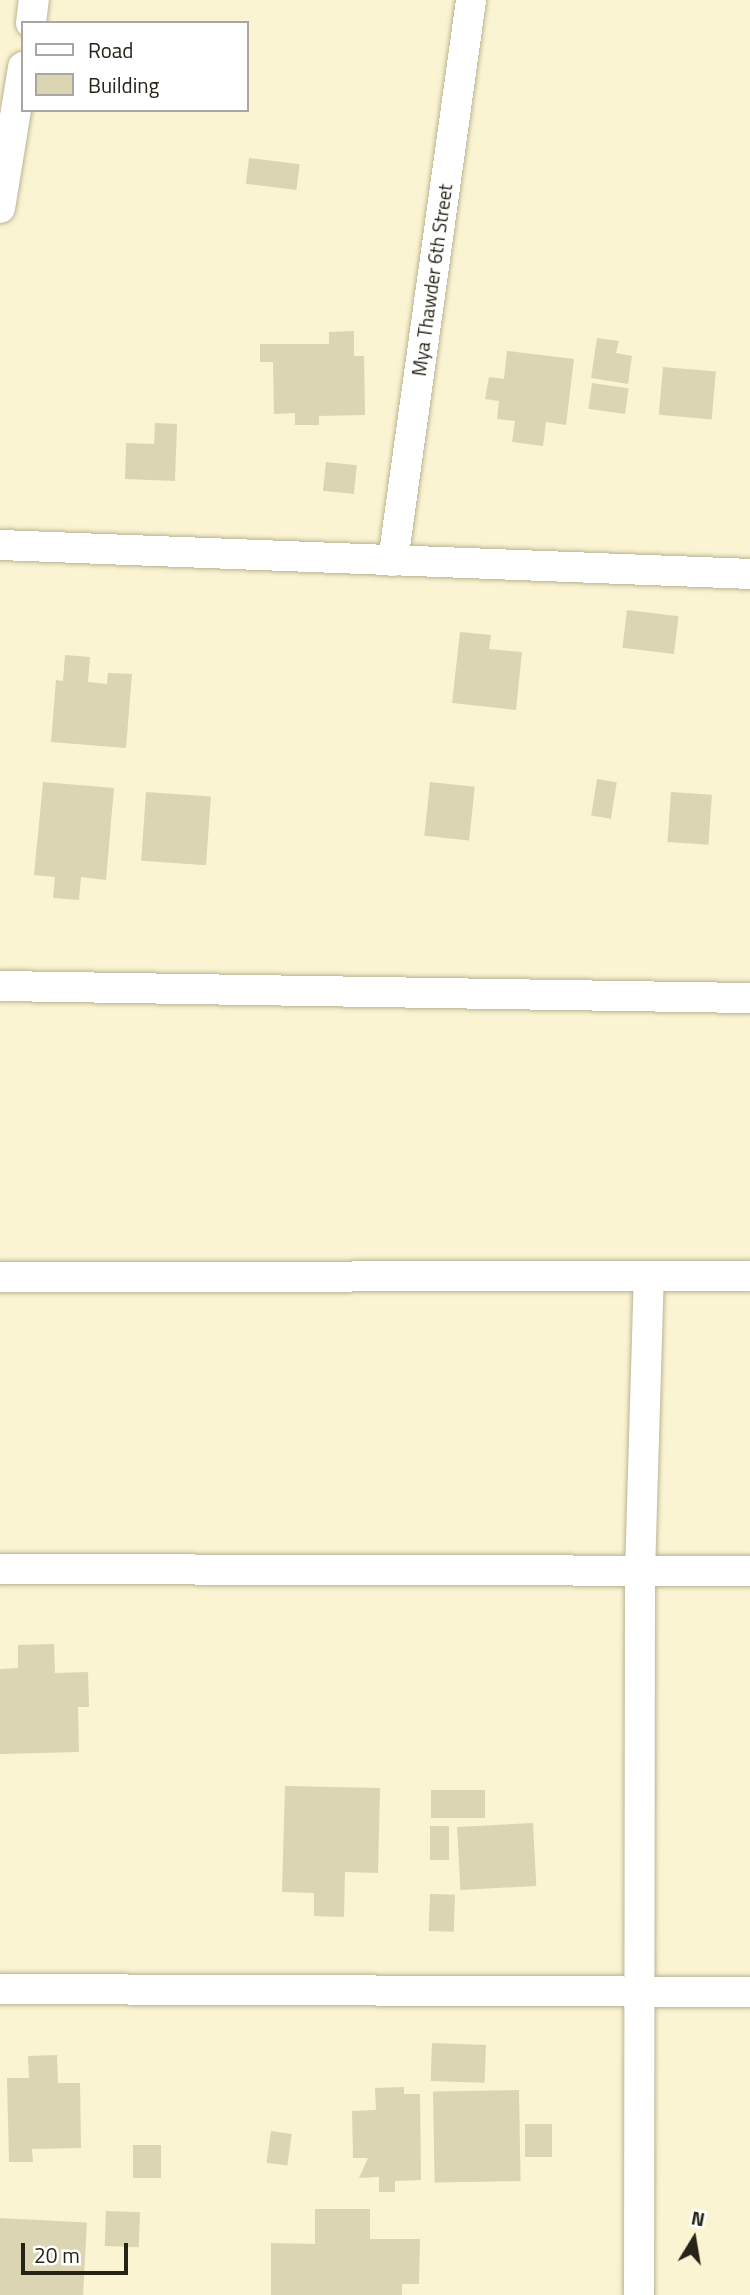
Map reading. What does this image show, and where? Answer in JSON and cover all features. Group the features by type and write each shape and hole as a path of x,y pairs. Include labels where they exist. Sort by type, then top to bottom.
{"street":[{"path":"30,21 34,0"},
{"name":"Mya Thawder 6th Street","path":"393,561 471,0"},
{"path":"0,208 4,157 21,76"},
{"path":"0,545 750,574"},
{"path":"0,986 750,998"},
{"path":"639,2295 636,1992 640,1573 649,1276"},
{"path":"0,1277 750,1276"},
{"path":"0,1569 640,1573 750,1571"},
{"path":"0,1989 750,1992"}],"building":[{"path":"249,158 300,164 296,190 246,184"},
{"path":"354,331 354,356 364,356 365,415 319,416 319,425 295,425 295,413 274,414 273,362 260,362 260,344 329,344 329,332"},
{"path":"597,338 619,341 616,353 632,356 628,384 591,378"},
{"path":"507,351 574,359 566,425 546,422 543,446 512,442 515,421 497,419 499,401 485,399 489,377 504,379"},
{"path":"663,367 716,372 712,419 659,415"},
{"path":"592,383 629,388 625,414 588,409"},
{"path":"155,423 177,424 175,481 125,479 126,443 154,444"},
{"path":"326,462 357,465 354,494 323,491"},
{"path":"627,610 679,616 674,654 622,648"},
{"path":"460,632 491,635 489,649 522,652 516,710 452,703"},
{"path":"65,655 90,657 88,682 107,684 108,673 132,674 126,748 51,742 56,680 63,681"},
{"path":"597,779 617,782 611,819 591,816"},
{"path":"43,782 114,788 106,880 81,877 79,900 53,898 55,877 34,875"},
{"path":"430,782 475,787 469,840 424,836"},
{"path":"146,792 211,797 206,865 141,861"},
{"path":"671,792 712,795 708,845 668,842"},
{"path":"54,1644 55,1673 88,1672 89,1707 78,1707 79,1752 0,1754 0,1669 18,1668 18,1645"},
{"path":"285,1786 380,1788 378,1873 345,1872 344,1917 314,1916 314,1893 282,1892"},
{"path":"431,1790 485,1790 485,1818 431,1818"},
{"path":"533,1823 536,1886 460,1890 457,1827"},
{"path":"430,1826 449,1826 449,1860 430,1860"},
{"path":"430,1894 455,1895 454,1932 429,1931"},
{"path":"432,2043 486,2045 485,2083 431,2081"},
{"path":"57,2055 58,2083 80,2083 81,2148 32,2149 33,2162 9,2162 7,2078 29,2078 28,2056"},
{"path":"404,2087 404,2094 420,2094 421,2180 395,2181 395,2192 379,2192 379,2177 359,2178 368,2158 353,2158 352,2111 376,2110 375,2088"},
{"path":"519,2090 521,2181 435,2182 433,2092"},
{"path":"525,2124 552,2124 552,2157 525,2157"},
{"path":"271,2131 292,2134 287,2166 267,2163"},
{"path":"133,2145 161,2145 161,2178 133,2178"},
{"path":"315,2209 370,2209 370,2239 420,2239 419,2284 402,2284 402,2295 271,2295 271,2243 315,2244"},
{"path":"106,2211 140,2212 139,2247 105,2246"},
{"path":"0,2218 87,2223 83,2295 0,2295"}]}
